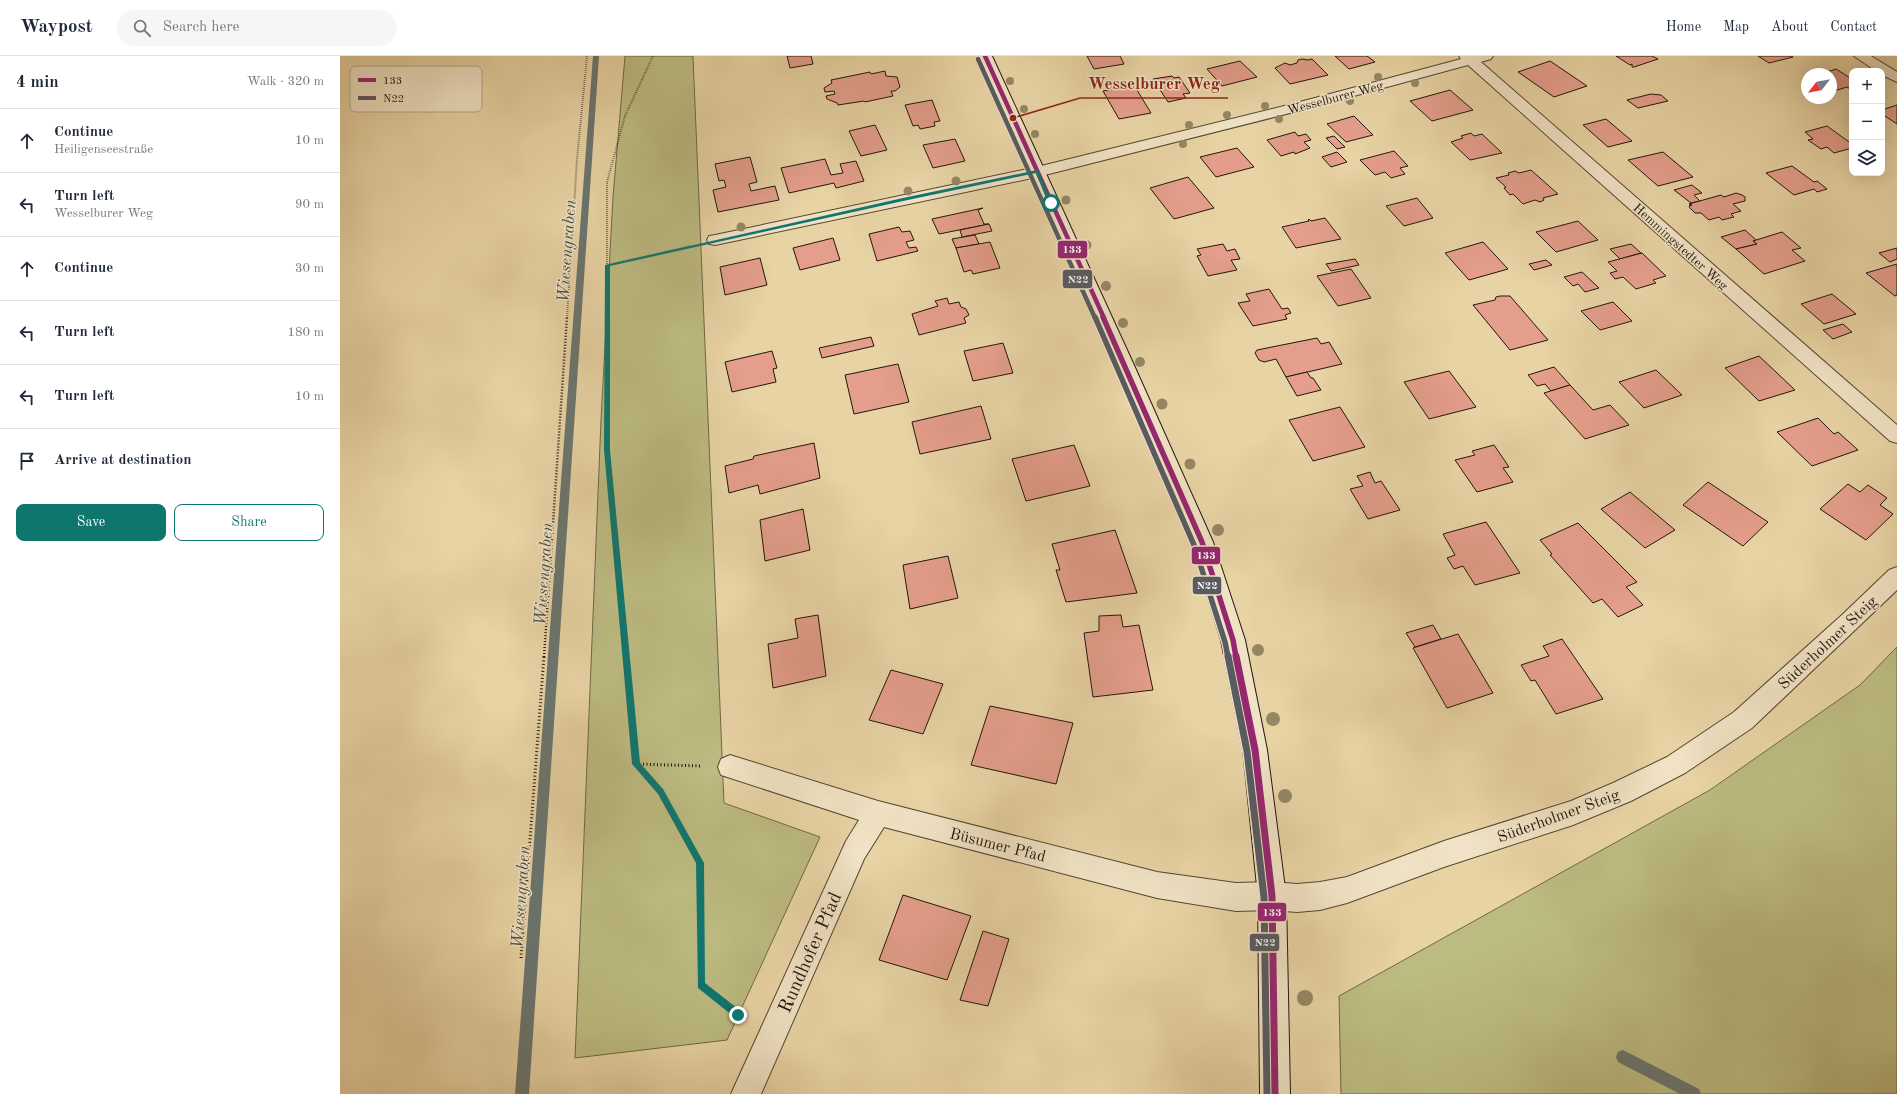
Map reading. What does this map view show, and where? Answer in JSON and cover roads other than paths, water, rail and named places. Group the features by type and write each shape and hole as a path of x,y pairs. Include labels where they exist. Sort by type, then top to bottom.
{"street":[{"path":"985,56 1124,363 1202,542 1233,640 1255,750 1272,896 1275,1094"},
{"path":"1861,56 1897,78"},
{"name":"Wesselburer Weg","path":"714,240 1037,172 1474,58"},
{"name":"Hemmingstedter Weg","path":"1474,58 1897,436"},
{"name":"Süderholmer Steig","path":"1272,896 1297,898 1320,896 1347,890 1436,856 1573,813 1622,792 1676,765 1743,720 1851,621 1897,576"},
{"name":"Büsumer Pfad","path":"730,768 878,813 1157,885 1236,897 1272,896"},
{"name":"Rundhofer Pfad","path":"746,1094 855,850 878,813"}],"waterway":[{"name":"Wiesengraben","path":"522,1094 596,56"},
{"path":"1623,1057 1694,1094"}],"place":[{"name":"Wesselburer Weg","path":"1013,118"}]}
